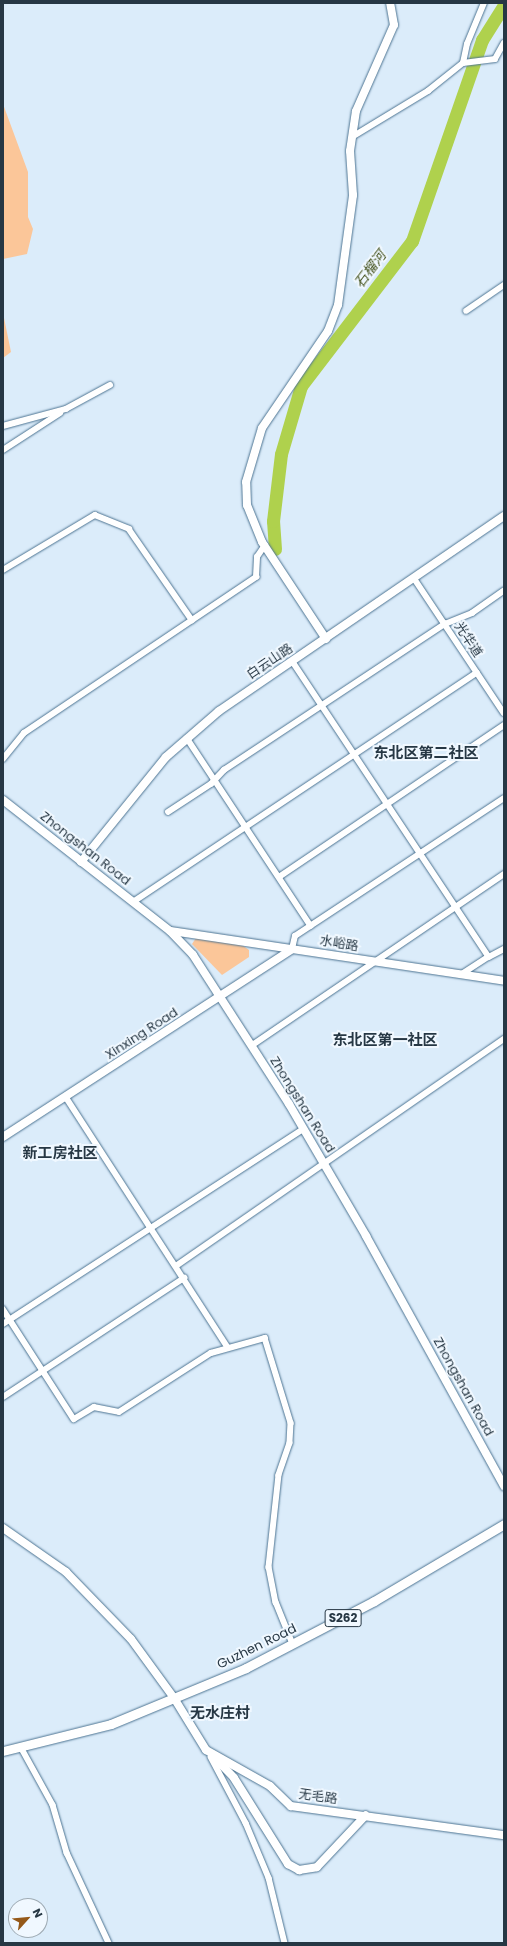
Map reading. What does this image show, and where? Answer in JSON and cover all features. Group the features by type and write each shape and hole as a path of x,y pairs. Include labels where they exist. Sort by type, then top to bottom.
{"main road":[{"name":"Guzhen Road","path":"3,1751 111,1724 246,1668 293,1644 504,1524"}],"street":[{"path":"326,639 265,545 247,505 246,482 262,428 328,331 338,305 353,195 352,137 356,111 394,25 390,3"},
{"path":"465,63 467,44 484,3"},
{"path":"352,137 428,90 465,63 495,59 504,43"},
{"path":"466,311 504,285"},
{"path":"3,450 66,408 110,385"},
{"path":"3,426 66,408"},
{"path":"3,570 95,515 129,529 192,620"},
{"name":"白云山路","path":"81,862 139,789 187,738 219,711 293,662 504,516"},
{"path":"3,759 24,733 256,577 256,557 265,545"},
{"name":"光华道","path":"414,578 504,713"},
{"path":"168,812 445,624 472,613 504,591"},
{"path":"293,662 489,957"},
{"path":"133,902 477,673"},
{"path":"279,877 504,725"},
{"path":"187,738 311,926"},
{"path":"292,949 295,936 504,798"},
{"name":"Zhongshan Road","path":"3,800 170,930 193,955 325,1166 504,1486"},
{"path":"251,1046 504,874"},
{"name":"水峪路","path":"170,930 504,981"},
{"name":"Xinxing Road","path":"3,1137 220,998 292,949"},
{"path":"461,975 504,949"},
{"path":"176,1266 325,1166 504,1039"},
{"path":"66,1097 228,1347"},
{"path":"3,1324 303,1129"},
{"path":"3,1397 184,1278"},
{"path":"3,1309 74,1419 94,1407 119,1412 211,1353 264,1338 291,1423 290,1443 279,1475 269,1567 276,1602 293,1644"},
{"name":"无毛路","path":"3,1528 66,1572 131,1639 174,1698 206,1750 270,1786 291,1806 366,1815 504,1835"},
{"path":"21,1747 53,1805 67,1853 109,1943"},
{"path":"206,1750 234,1778 288,1864 299,1870 317,1867 366,1815"},
{"path":"206,1750 246,1823 266,1871 285,1943"}],"shaded area":[{"path":"3,104 28,172 28,217 33,229 27,254 3,259"},
{"path":"3,313 11,352 3,358"},
{"path":"196,938 242,945 249,950 249,957 222,975 192,944"}],"waterway":[{"name":"石榴河","path":"275,549 273,521 281,454 301,386 412,241 482,40 504,5"}],"district":[{"name":"东北区第二社区","path":"426,753"},
{"name":"东北区第一社区","path":"385,1040"},
{"name":"新工房社区","path":"60,1153"},
{"name":"无水庄村","path":"220,1713"}]}
